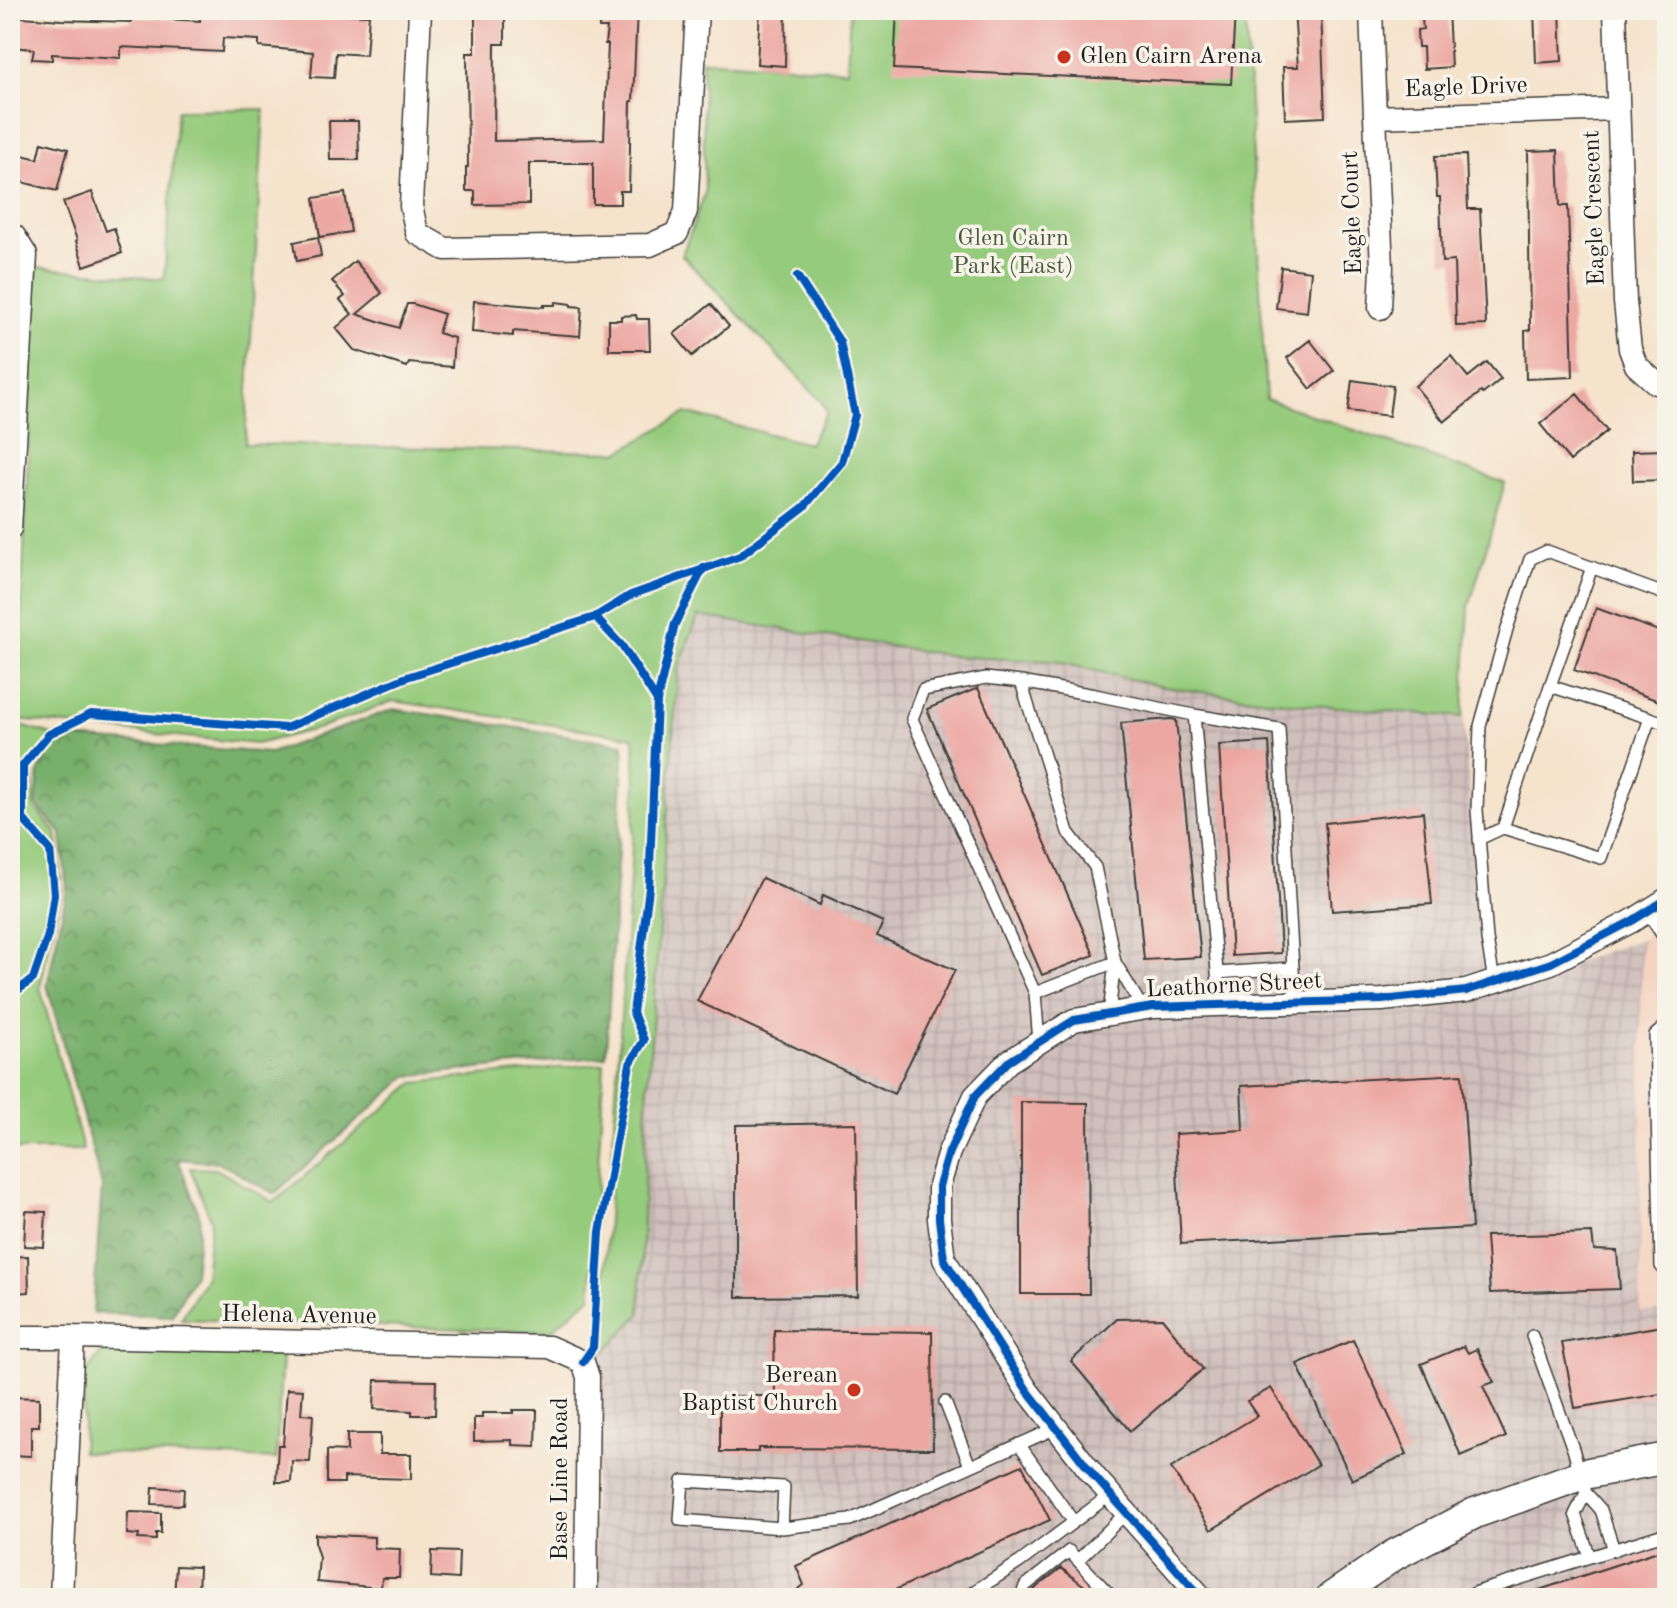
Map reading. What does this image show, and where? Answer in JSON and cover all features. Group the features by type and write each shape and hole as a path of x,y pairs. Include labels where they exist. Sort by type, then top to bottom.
{"main road":[{"path":"1331,1598 1394,1555 1475,1513 1667,1458"}],"street":[{"path":"420,10 411,206 417,233 445,249 650,245 677,233 686,211 697,10"},
{"name":"Eagle Drive","path":"1371,10 1375,117 1618,109"},
{"name":"Eagle Crescent","path":"1615,10 1625,302 1630,349 1636,365 1656,383 1667,383"},
{"name":"Eagle Court","path":"1375,117 1382,268 1380,308"},
{"path":"10,234 26,255 10,528"},
{"name":"Leathorne Street","path":"1202,1598 1110,1495 1027,1390 944,1259 939,1186 949,1152 975,1096 1008,1062 1074,1020 1143,1009 1382,1000 1466,991 1551,963 1667,899"},
{"name":"Helena Avenue","path":"10,1337 549,1347 583,1362"},
{"path":"61,1598 73,1337"},
{"name":"Base Line Road","path":"583,1362 588,1377 586,1598"}],"lane":[{"path":"1494,981 1487,939 1477,810 1480,726 1530,559 1547,551 1667,595"},
{"path":"1503,828 1592,567"},
{"path":"1039,1042 1035,993 912,719 923,690 986,678 1279,729 1295,1002"},
{"path":"1021,682 1068,832 1095,867 1115,962 1109,1014"},
{"path":"1550,686 1667,724"},
{"path":"1194,715 1220,1005"},
{"path":"1479,839 1503,828 1601,858 1650,718"},
{"path":"1647,912 1667,942"},
{"path":"1035,993 1115,962"},
{"path":"1115,962 1143,1009"},
{"path":"1217,973 1293,968"},
{"path":"1667,1025 1655,1035 1661,1266 1667,1272"},
{"path":"1532,1336 1584,1484 1601,1510 1614,1550"},
{"path":"945,1402 970,1466"},
{"path":"782,1528 784,1487 683,1481 680,1520 782,1528 850,1520 1056,1428"},
{"path":"1019,1444 1073,1521"},
{"path":"1584,1484 1575,1514 1590,1557"},
{"path":"964,1598 1020,1562 1110,1495"},
{"path":"1078,1560 1126,1513"},
{"path":"1464,1598 1667,1533"},
{"path":"1021,1598 1025,1586 1069,1551 1113,1598"}],"shaded area":[{"path":"698,616 959,657 1054,661 1163,687 1299,704 1463,717 1488,993 1641,939 1640,1312 1667,1312 1667,1598 589,1598 599,1358 640,1314 647,1096 678,669"},
{"path":"1667,926 1667,1312 1640,1313 1641,939"}],"green space":[{"name":"Glen Cairn Park (East)","path":"850,10 1245,10 1266,399 1505,483 1469,607 1463,717 1299,704 1163,687 1054,661 959,657 698,616 678,669 647,1096 640,1314 599,1358 636,785 634,737 393,701 320,728 256,744 17,720 36,267 164,279 177,110 264,109 245,444 619,452 686,413 809,444 827,412 821,401 682,255 705,193 702,60 847,70"},
{"path":"394,709 624,744 606,1056 408,1076 274,1194 220,1163 178,1159 200,1217 194,1274 172,1316 93,1313 102,1186 47,985 67,890 61,833 36,805 39,771 54,742 75,738 270,753"},
{"path":"11,723 53,735 33,770 34,807 56,833 62,890 40,987 83,1150 10,1150"},
{"path":"604,1063 591,1297 549,1332 181,1319 205,1278 211,1220 190,1168 216,1169 274,1202 414,1083"},
{"path":"103,1350 282,1356 276,1459 82,1452 85,1374"}],"building":[{"path":"475,10 505,10 505,44 495,44 494,141 604,139 608,44 605,44 607,28 599,28 600,10 637,10 629,191 620,191 620,204 593,204 593,163 529,163 529,204 475,205 475,191 466,191 466,167 467,53 475,53"},
{"path":"760,10 786,10 785,66 757,64"},
{"name":"Glen Cairn Arena","path":"897,10 1049,14 1049,10 1235,10 1231,84 894,69"},
{"path":"1294,10 1321,10 1325,117 1285,119 1283,67 1298,67"},
{"path":"1421,10 1448,10 1451,67 1424,69 1423,47 1418,47 1417,30 1423,29"},
{"path":"1534,10 1560,10 1562,61 1536,63"},
{"path":"270,12 369,15 366,55 336,53 334,78 311,77 313,52 259,47 259,40 223,38 222,52 121,47 121,58 52,54 52,60 32,59 34,49 10,47 10,16 131,22 131,17 200,21 200,15 242,18 242,14 270,16"},
{"path":"329,121 358,121 359,160 330,160"},
{"path":"42,142 68,149 57,191 10,179 10,152 38,159"},
{"path":"1558,150 1560,206 1568,206 1573,377 1526,379 1525,331 1530,330 1528,151"},
{"path":"1466,155 1468,209 1480,209 1486,325 1456,326 1454,261 1442,262 1435,156"},
{"path":"92,192 106,231 114,228 122,253 84,266 63,202"},
{"path":"345,193 351,232 320,237 314,198"},
{"path":"318,237 321,256 297,261 294,242"},
{"path":"355,261 382,293 357,314 399,328 407,304 444,314 438,333 454,338 452,367 409,363 407,367 354,350 336,328 352,314 340,300 345,296 332,281"},
{"path":"1281,267 1311,271 1307,312 1276,308"},
{"path":"474,301 544,307 556,302 582,307 580,336 513,331 513,336 472,332"},
{"path":"711,304 729,326 692,356 674,334"},
{"path":"636,315 637,319 649,319 650,350 609,350 609,320"},
{"path":"1310,340 1334,371 1311,389 1287,358"},
{"path":"1451,356 1468,377 1487,362 1501,379 1444,422 1415,386"},
{"path":"1352,380 1393,386 1389,416 1348,411"},
{"path":"1577,394 1607,431 1570,461 1540,424"},
{"path":"1667,450 1667,480 1633,481 1632,451"},
{"path":"1596,608 1667,634 1667,704 1574,670"},
{"path":"978,688 1094,955 1042,975 927,709"},
{"path":"1176,720 1201,957 1144,960 1121,723"},
{"path":"1269,742 1281,953 1232,956 1219,745"},
{"path":"1423,812 1432,904 1332,911 1325,823"},
{"path":"762,878 820,905 823,895 883,922 877,936 955,970 894,1094 697,1001"},
{"path":"1462,1074 1472,1228 1181,1244 1175,1134 1243,1130 1241,1086"},
{"path":"1021,1102 1088,1103 1089,1294 1021,1294"},
{"path":"856,1123 858,1296 736,1297 736,1125"},
{"path":"26,1211 46,1212 44,1247 24,1246"},
{"path":"1592,1233 1594,1250 1617,1251 1620,1289 1490,1293 1486,1236"},
{"path":"28,1256 29,1292 10,1293 10,1257"},
{"path":"1162,1318 1203,1369 1130,1431 1071,1361 1117,1319"},
{"path":"1662,1326 1667,1345 1667,1393 1575,1408 1562,1343"},
{"name":"Berean Baptist Church","path":"774,1330 932,1332 933,1449 758,1448 758,1452 720,1452 720,1396 775,1396"},
{"path":"1353,1340 1407,1454 1352,1480 1297,1364"},
{"path":"1464,1346 1468,1353 1477,1349 1494,1382 1483,1386 1506,1437 1461,1456 1421,1364"},
{"path":"375,1380 436,1381 435,1415 374,1409"},
{"path":"1271,1388 1318,1465 1211,1530 1171,1468 1257,1416 1247,1401"},
{"path":"287,1389 303,1390 301,1414 313,1415 310,1462 292,1461 291,1482 276,1482 278,1445 283,1445"},
{"path":"10,1397 39,1398 39,1426 31,1426 31,1456 10,1455"},
{"path":"513,1410 537,1410 536,1446 512,1445 512,1440 474,1441 474,1418 482,1418 482,1413 513,1413"},
{"path":"347,1434 380,1434 380,1454 411,1454 411,1479 344,1477 344,1483 327,1483 327,1450 347,1451"},
{"path":"1022,1465 1050,1520 877,1598 786,1598 804,1585 796,1566"},
{"path":"153,1487 184,1489 183,1505 152,1504"},
{"path":"128,1512 161,1513 161,1533 156,1533 156,1540 138,1539 139,1535 127,1534"},
{"path":"315,1534 374,1537 374,1548 400,1549 399,1578 382,1578 381,1588 317,1582 319,1557"},
{"path":"1667,1548 1667,1598 1525,1598 1524,1595"},
{"path":"432,1551 459,1552 458,1579 431,1577"},
{"path":"176,1566 199,1567 198,1598 174,1598"},
{"path":"1061,1568 1100,1598 1030,1598 1037,1587"}],"cycle path":[{"path":"10,996 33,979 48,935 54,894 50,850 23,819 23,765 49,734 91,714 286,728 407,677 595,617 631,595 740,556 804,507 842,462 855,415 840,342 797,276"},
{"path":"583,1362 593,1347 600,1232 630,1064 644,1040 633,1013 649,888 657,701 675,624 704,567"},
{"path":"595,617 622,646 657,701"},
{"path":"1202,1598 1094,1476 1027,1390 944,1259 939,1186 949,1152 975,1096 1008,1062 1074,1020 1153,1007 1382,1000 1466,991 1551,963 1667,899"}],"place":[{"name":"Glen Cairn Arena","path":"1064,57"},
{"name":"Berean Baptist Church","path":"854,1390"}]}
